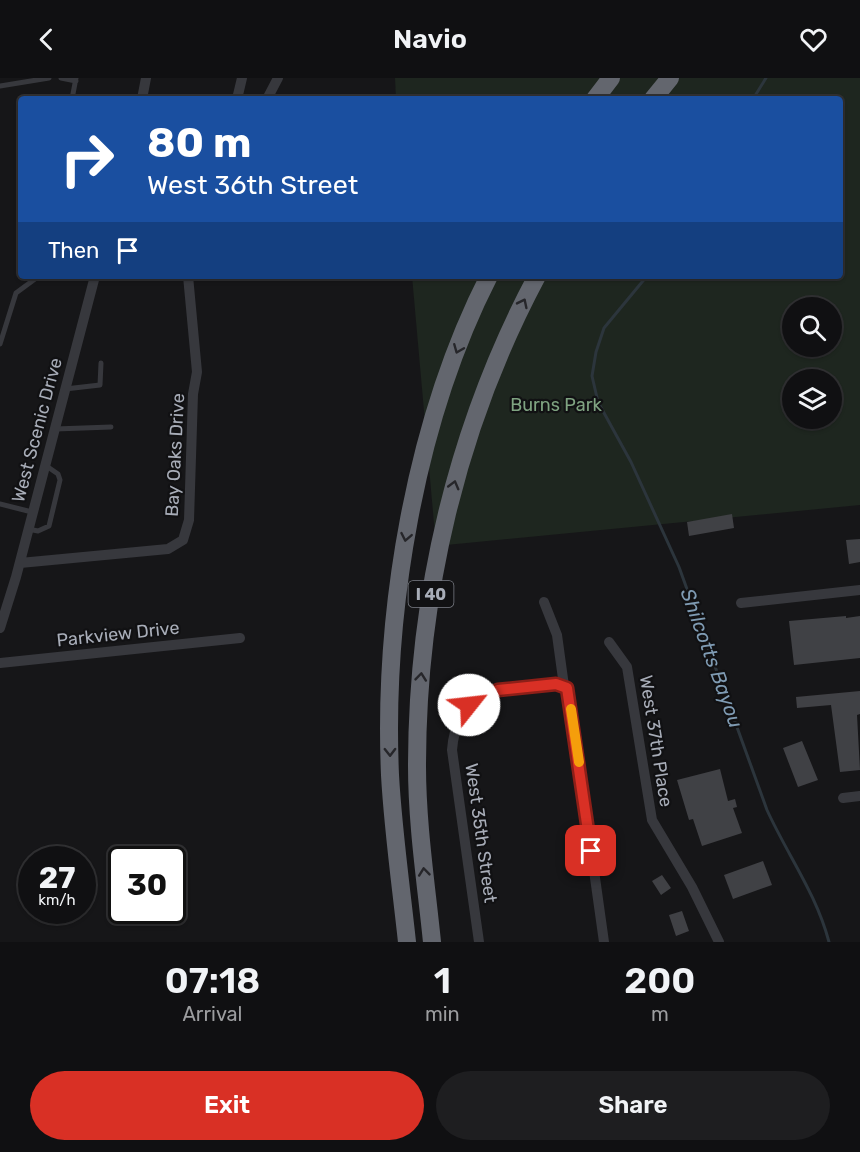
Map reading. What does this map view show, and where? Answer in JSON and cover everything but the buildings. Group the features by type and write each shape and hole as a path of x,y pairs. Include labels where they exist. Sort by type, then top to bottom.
{"highway":[{"path":"597,96 610,78"},
{"path":"655,96 670,78"},
{"name":"I 40","path":"406,935 390,775 392,645 401,568 411,511 437,406 488,279"},
{"name":"I 40","path":"431,936 418,805 417,766 420,688 432,588 442,535 466,444 494,368 536,279"}],"street":[{"path":"143,96 146,78"},
{"path":"238,96 242,78"},
{"path":"269,96 278,78"},
{"name":"West Scenic Drive","path":"0,627 20,563 94,279"},
{"name":"Bay Oaks Drive","path":"20,563 168,549 183,540 189,520 193,394 197,372 188,279"},
{"path":"741,603 860,590"},
{"path":"544,602 557,635 564,686 569,692 604,942"},
{"name":"Parkview Drive","path":"0,663 240,638"},
{"name":"West 37th Place","path":"609,642 627,667 652,820 692,887 719,942"},
{"name":"West 35th Street","path":"479,942 452,750 458,721 476,700 498,690 556,684 564,686"},
{"path":"843,798 860,796"}],"lane":[{"path":"0,86 50,78"},
{"path":"61,78 76,80 73,96"},
{"path":"0,344 16,293 35,279"},
{"path":"65,389 100,386 101,363"},
{"path":"54,429 111,427"},
{"path":"28,529 38,531 49,526 60,480 58,474 45,465"},
{"path":"0,504 32,512"}],"green space":[{"name":"Burns Park","path":"395,78 860,78 860,505 436,546 412,279 843,279 843,96 396,96"}],"waterway":[{"path":"755,96 766,78"},
{"name":"Shilcotts Bayou","path":"645,279 604,328 596,352 592,376 598,402 631,462 679,567 767,810 817,907 829,942"}],"slow traffic":[{"path":"571,709 579,762"}],"route":[{"path":"469,705 486,694 498,690 556,684 567,688 591,851"}]}
